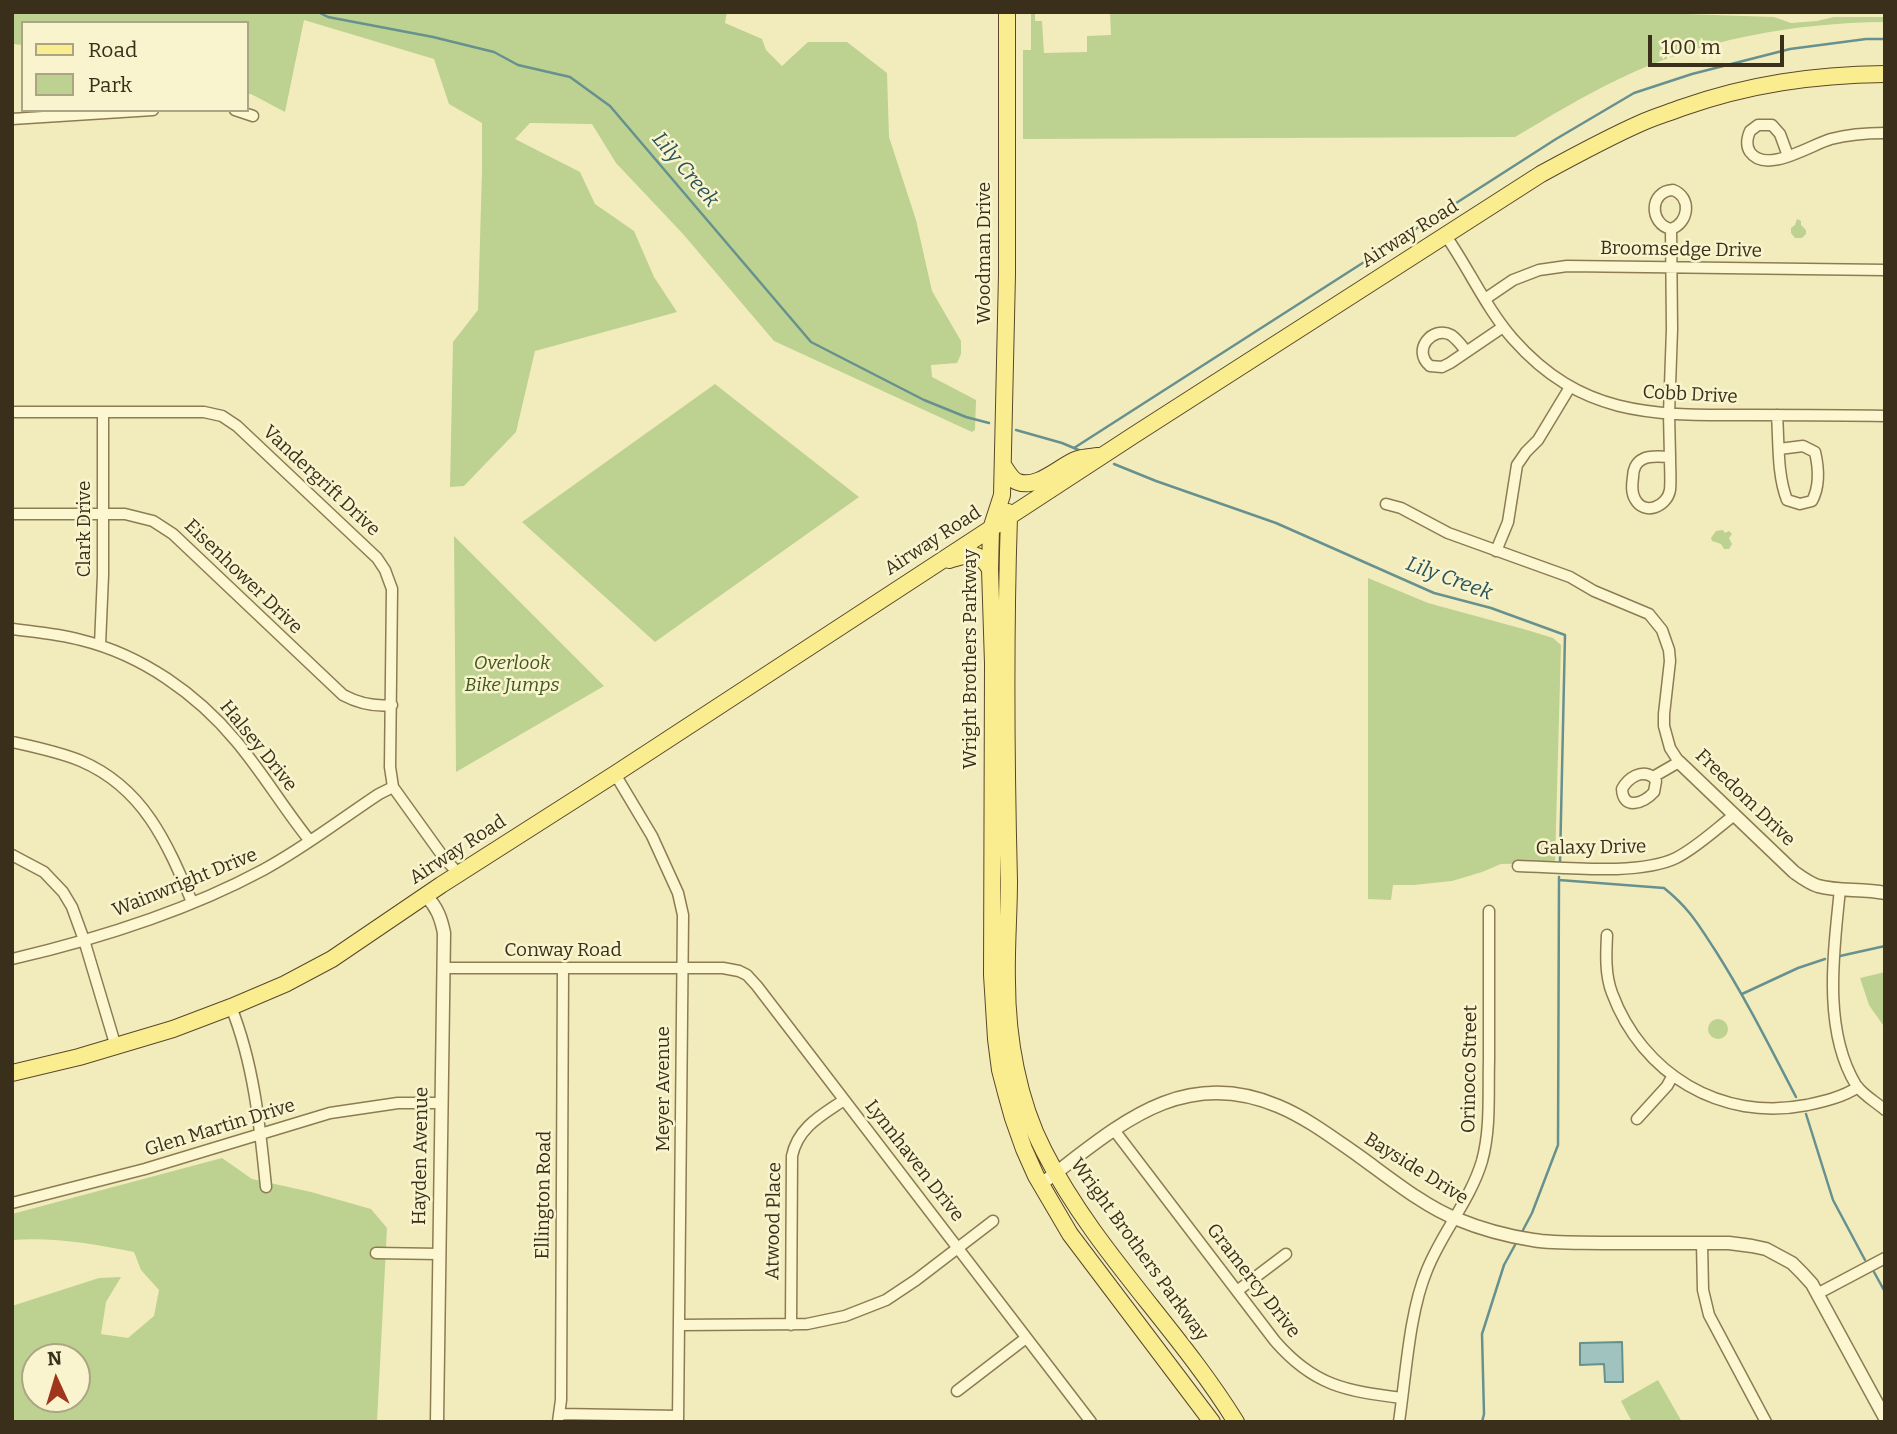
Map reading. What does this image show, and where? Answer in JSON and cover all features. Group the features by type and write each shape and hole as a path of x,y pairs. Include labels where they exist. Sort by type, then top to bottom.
{"main road":[{"name":"Woodman Drive","path":"1002,495 1007,274 1007,12"},
{"name":"Airway Road","path":"12,1073 116,1047 173,1029 285,984 332,959 1104,455 1542,174 1594,146 1644,121 1719,95 1752,87 1839,74 1885,74"},
{"path":"1003,466 1015,481 1020,483 1036,481 1050,475 1077,458 1104,455"},
{"name":"Wright Brothers Parkway","path":"1002,495 990,569 993,637 992,975 1000,1070 1024,1149 1070,1234 1212,1422"},
{"name":"Wright Brothers Parkway","path":"999,523 1007,640 1007,982 1016,1072 1042,1148 1079,1210 1219,1394 1236,1422"},
{"path":"937,564 975,555 984,559 990,569"}],"street":[{"path":"12,119 122,112"},
{"path":"241,112 253,116"},
{"path":"1788,156 1826,140 1856,133 1885,133"},
{"path":"1670,457 1642,459 1636,465 1633,471 1633,493 1635,500 1641,505 1652,509 1660,506 1667,499 1670,489 1671,229"},
{"name":"Cobb Drive","path":"1446,236 1503,327 1525,353 1570,387 1593,397 1640,411 1669,414 1885,416"},
{"name":"Broomsedge Drive","path":"1485,299 1513,280 1539,270 1567,266 1885,270"},
{"path":"1466,351 1503,327"},
{"path":"1386,504 1401,508 1448,533 1496,551 1508,522 1517,465 1538,440 1570,387"},
{"name":"Vandergrift Drive","path":"12,412 204,412 222,416 237,426 377,558 392,589 390,767 393,787"},
{"name":"Clark Drive","path":"100,645 103,413"},
{"path":"1777,415 1779,449 1782,487 1787,500 1800,504 1812,501 1817,492 1818,465 1815,452 1804,446 1779,449"},
{"name":"Eisenhower Drive","path":"12,514 125,514 141,517 163,527 334,688 352,700 374,705 392,705"},
{"name":"Freedom Drive","path":"1496,551 1570,577 1594,591 1649,614 1656,620 1666,640 1670,661 1664,726 1670,748 1679,762 1794,872 1817,886 1885,892"},
{"name":"Halsey Drive","path":"12,629 100,645 167,678 212,713 237,742 310,841"},
{"path":"12,742 81,761 110,777 130,794 165,840 192,902"},
{"path":"1653,777 1679,762"},
{"name":"Meyer Avenue","path":"615,774 652,836 678,893 683,915 678,1419"},
{"path":"393,787 444,858 459,874"},
{"name":"Wainwright Drive","path":"12,959 141,923 261,872 393,787"},
{"name":"Galaxy Drive","path":"1518,866 1626,868 1661,864 1677,857 1733,816"},
{"path":"12,855 44,873 63,892 72,908 116,1047"},
{"path":"1840,889 1832,956 1835,1020 1845,1059 1858,1087 1885,1110"},
{"name":"Hayden Avenue","path":"426,896 434,905 442,923 443,968 437,1422"},
{"name":"Orinoco Street","path":"1399,1422 1420,1288 1435,1251 1455,1219 1482,1161 1488,1125 1489,911"},
{"path":"1606,934 1607,976 1619,1010 1641,1046 1672,1076 1725,1101 1762,1108 1797,1107 1849,1093 1858,1087"},
{"name":"Conway Road","path":"443,968 683,968"},
{"name":"Ellington Road","path":"559,1418 563,968"},
{"name":"Lynnhaven Drive","path":"683,968 732,968 747,975 757,986 1091,1422"},
{"path":"231,1007 247,1057 261,1135 266,1187"},
{"path":"1637,1119 1667,1086 1672,1076"},
{"name":"Bayside Drive","path":"1041,1184 1114,1130 1154,1106 1185,1097 1222,1094 1260,1100 1291,1112 1319,1129 1434,1208 1455,1219 1502,1234 1536,1241 1752,1246 1777,1254 1802,1273 1817,1294 1885,1418"},
{"name":"Atwood Place","path":"790,1325 794,1147 808,1125 844,1100"},
{"name":"Glen Martin Drive","path":"12,1203 145,1169 348,1110 398,1103 440,1103"},
{"name":"Gramercy Drive","path":"1114,1130 1275,1341 1306,1370 1322,1381 1344,1389 1402,1398"},
{"path":"680,1325 790,1325 828,1321 866,1309 886,1300 993,1221"},
{"path":"1702,1243 1703,1290 1709,1315 1766,1422"},
{"path":"376,1253 439,1254"},
{"path":"1237,1291 1286,1254"},
{"path":"1817,1294 1885,1258"},
{"path":"957,1391 1026,1338"},
{"path":"559,1418 678,1419"}],"green space":[{"path":"12,12 727,12 725,23 762,39 766,50 782,66 808,42 847,42 887,73 889,137 916,220 932,291 961,341 961,354 957,363 931,365 932,377 976,400 975,430 972,432 774,341 683,234 616,163 592,124 530,123 515,139 580,172 595,204 634,231 654,277 677,312 535,351 516,432 464,486 450,487 453,342 478,310 482,123 449,104 434,59 304,20 285,112 248,94 248,21 21,21 21,45 13,44"},
{"path":"1031,12 1035,12 1035,21 1042,21 1044,53 1087,52 1087,36 1111,35 1110,12 1680,12 1774,17 1791,23 1834,17 1885,17 1885,22 1782,30 1682,53 1606,86 1515,137 1023,139 1023,50 1031,50"},
{"path":"1797,219 1806,230 1802,238 1795,238 1791,233"},
{"path":"715,384 859,497 655,642 522,522"},
{"path":"1723,530 1732,534 1729,538 1732,544 1729,549 1724,549 1711,538 1716,531"},
{"name":"Overlook Bike Jumps","path":"454,536 604,686 456,772"},
{"path":"1368,578 1428,603 1553,638 1561,645 1555,863 1501,864 1452,881 1393,885 1391,900 1368,899"},
{"path":"1885,972 1885,1028 1869,1005 1860,978"},
{"path":"1718,1019 1725,1022 1728,1029 1725,1036 1718,1039 1711,1036 1708,1029 1711,1022"},
{"path":"222,1158 252,1179 371,1209 387,1228 377,1422 12,1422 12,1306 99,1278 121,1277 106,1302 101,1334 128,1338 154,1316 159,1290 141,1270 134,1252 74,1242 12,1240 12,1214"},
{"path":"1658,1380 1682,1422 1632,1422 1621,1401"}],"water":[{"path":"1622,1342 1623,1382 1605,1382 1604,1364 1580,1365 1580,1343"}],"waterway":[{"name":"Lily Creek","path":"318,12 328,17 494,52 518,65 570,77 610,106 811,342 924,400 989,423"},
{"path":"1074,448 1556,139 1634,93 1692,74 1790,49 1885,39"},
{"name":"Lily Creek","path":"1016,430 1081,451"},
{"name":"Lily Creek","path":"1114,464 1276,523 1434,593 1491,608 1565,635 1560,862"},
{"path":"1523,1230 1558,1145 1559,877"},
{"path":"1559,880 1664,888 1673,895 1693,917 1726,968 1796,1097"},
{"path":"1840,956 1885,946"},
{"path":"1742,994 1798,968 1825,959"},
{"path":"1806,1114 1833,1200 1865,1260"},
{"path":"1482,1422 1482,1334 1504,1265 1515,1245"},
{"path":"1874,1272 1885,1292"}]}
